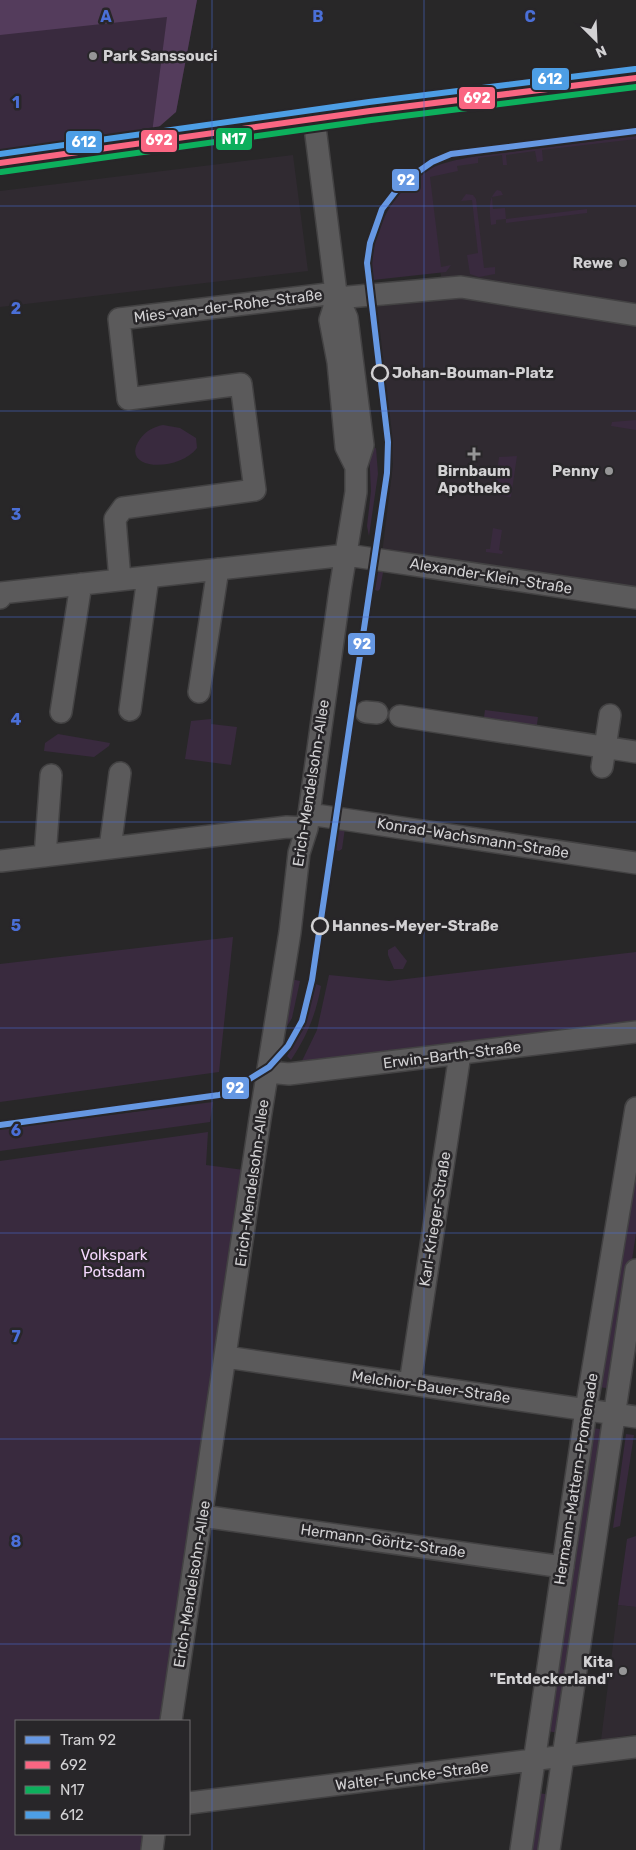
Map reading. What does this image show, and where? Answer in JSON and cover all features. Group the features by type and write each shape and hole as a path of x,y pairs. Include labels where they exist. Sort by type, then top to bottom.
{"street":[{"path":"0,163 314,119 636,78"},
{"name":"Erich-Mendelsohn-Allee","path":"171,1720 290,932 299,853 308,821 356,492 356,468 363,445 347,318 337,296 314,119"},
{"name":"Mies-van-der-Rohe-Straße","path":"120,580 115,519 123,508 255,490 241,384 128,399 119,319 337,296 461,287 636,315"},
{"name":"Alexander-Klein-Straße","path":"0,598 1,593 347,555 636,598"},
{"path":"199,692 218,569"},
{"path":"130,710 148,577"},
{"path":"61,712 81,584"},
{"path":"603,758 610,715"},
{"path":"400,716 453,723 603,758 636,752"},
{"path":"110,848 120,773"},
{"path":"45,856 51,775"},
{"path":"0,861 287,827 308,821"},
{"name":"Konrad-Wachsmann-Straße","path":"308,821 636,863"},
{"name":"Erwin-Barth-Straße","path":"268,1072 289,1074 636,1032"},
{"name":"Karl-Krieger-Straße","path":"410,1384 460,1054"},
{"name":"Hermann-Mattern-Promenade","path":"521,1850 586,1410 636,1108"},
{"name":"Hermann-Mattern-Promenade","path":"549,1850 636,1270"},
{"name":"Melchior-Bauer-Straße","path":"226,1357 636,1417"},
{"name":"Hermann-Göritz-Straße","path":"202,1516 563,1567"},
{"name":"Walter-Funcke-Straße","path":"190,1804 636,1747"},
{"path":"152,1850 154,1835"}],"shaded area":[{"path":"0,0 197,0 176,112 152,133 167,17 0,35"},
{"path":"636,136 636,591 382,554 393,464 375,305 444,298 427,173 474,157"},
{"path":"293,155 308,271 0,307 0,191"},
{"name":"Kita \"Entdeckerland\"","path":"618,1605 636,1607 636,1734 601,1740"}],"green space":[{"name":"Park Sanssouci","path":"0,0 197,0 176,112 144,133 0,151"},
{"path":"636,136 636,139 542,150 543,161 537,162 535,151 506,155 507,165 503,165 502,155 478,158 478,163 457,166 458,171 430,177 441,267 451,265 446,272 373,280 374,248 384,217 403,190 433,167 472,157"},
{"path":"497,190 501,191 503,195 492,197"},
{"path":"466,194 473,195 476,199 484,268 495,267 495,274 479,277 470,274 467,255 478,253 472,200 461,201"},
{"path":"492,197 493,209 505,208 506,219 496,220 496,224 491,225 490,202"},
{"path":"587,209 587,213 506,223 506,219"},
{"path":"636,420 636,430 611,426 612,422"},
{"path":"163,425 180,428 196,438 197,448 177,462 153,464 143,462 137,457 135,449 140,439 150,430"},
{"path":"376,448 378,474 369,536 367,526 371,491 369,449"},
{"path":"517,456 511,497 494,495 499,457"},
{"path":"493,528 502,530 499,550 503,551 502,554 486,552 486,549 490,549"},
{"path":"379,567 384,567 378,591 375,590"},
{"path":"485,710 538,717 536,731 483,724"},
{"path":"211,719 211,724 237,727 231,765 185,759 191,721"},
{"path":"58,734 110,743 109,746 94,757 44,751 45,743"},
{"path":"339,827 345,828 342,849 339,851 336,850"},
{"path":"233,937 219,1072 0,1102 0,964"},
{"path":"395,946 407,961 403,969 394,969 388,955 388,950"},
{"path":"636,952 636,1020 301,1063 317,1030 329,975 389,981"},
{"path":"291,979 300,981 292,1018 283,1033"},
{"path":"316,984 321,986 314,1015 302,1042 291,1060 287,1056 304,1028"},
{"path":"213,1102 210,1122 0,1151 0,1129"},
{"name":"Volkspark Potsdam","path":"208,1132 206,1165 244,1170 162,1720 15,1720 15,1835 146,1835 144,1850 0,1850 0,1161"},
{"path":"636,1142 636,1233 613,1389 599,1387"},
{"path":"593,1428 606,1430 559,1733 547,1731"},
{"path":"626,1434 634,1435 620,1526 613,1528"},
{"path":"636,1536 636,1607 618,1605 627,1539"},
{"path":"538,1793 552,1795 543,1850 529,1850"}],"tram line":[{"name":"92","path":"0,1125 219,1095 232,1090 269,1067 288,1046 302,1021 312,980 387,473 388,442 367,263 370,243 382,209 402,183 432,162 451,154 636,131"}],"transit line":[{"name":"612","path":"0,154 369,102 635,69"},
{"name":"692","path":"0,163 370,111 636,78"},
{"name":"N17","path":"1,172 371,120 636,87"}],"place":[{"name":"Park Sanssouci","path":"93,56"},
{"name":"Rewe","path":"623,263"},
{"name":"Johan-Bouman-Platz","path":"380,373"},
{"name":"Birnbaum Apotheke","path":"474,454"},
{"name":"Penny","path":"609,471"},
{"name":"Hannes-Meyer-Straße","path":"320,926"},
{"name":"Kita \"Entdeckerland\"","path":"623,1671"}]}
